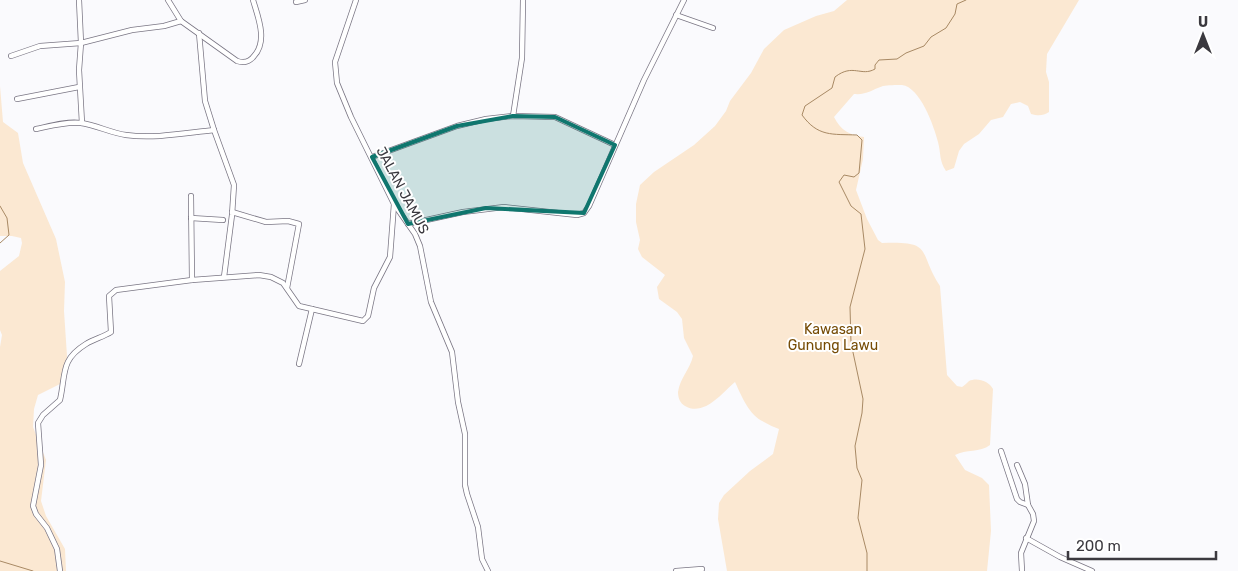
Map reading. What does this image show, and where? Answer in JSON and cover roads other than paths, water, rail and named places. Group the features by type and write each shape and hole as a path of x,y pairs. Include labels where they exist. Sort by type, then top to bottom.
{"street":[{"path":"79,0 81,43 79,87 82,123"},
{"path":"168,0 181,21 237,61 242,62 251,60 259,50 261,35 253,0"},
{"path":"296,2 305,0"},
{"name":"JALAN JAMUS","path":"356,0 338,53 335,74 341,96 394,204 420,246 431,302 452,352 458,402 465,434 465,484 478,528 482,558 488,571"},
{"path":"513,116 522,58 523,0"},
{"path":"408,224 486,208 504,207 572,214 584,213 590,206 615,145 684,0"},
{"path":"676,15 714,28"},
{"path":"11,56 40,46 81,43 132,30 164,26 181,21"},
{"path":"199,33 204,90 214,130 232,178 234,194 224,277"},
{"path":"17,99 79,87"},
{"path":"372,157 457,126 486,119 513,116 555,117 615,145"},
{"path":"36,129 82,123 113,133 136,136 214,130"},
{"path":"191,196 192,280"},
{"path":"60,571 57,549 47,528 36,514 33,506 41,465 38,429 40,420 60,400 64,371 70,356 86,344 111,332 109,296 111,293 116,290 192,280 264,276 280,281 299,306 361,321 366,320 374,288 390,258 394,204"},
{"path":"232,212 266,222 288,221 299,223 300,227 287,288"},
{"path":"191,218 223,220"},
{"path":"299,364 312,309"},
{"path":"1001,451 1017,499 1028,505"},
{"path":"1017,465 1027,491 1028,505 1033,514 1034,521 1021,553 1022,571"},
{"path":"1026,538 1060,557 1092,571"},
{"path":"676,571 702,568"}],"waterway":[{"path":"867,571 867,553 858,518 862,480 857,468 855,446 863,399 851,343 850,307 865,249 861,214 851,206 839,182 844,175 854,177 859,173 862,140 857,135 833,134 820,131 802,115 805,106 832,88 835,77 841,73 852,70 870,71 875,69 875,65 879,60 897,59 906,53 924,46 931,37 946,28 955,14 957,4 966,0"},
{"path":"0,206 7,218 9,235 0,243"},
{"path":"0,561 33,571"}],"park label":[{"name":"Kawasan Gunung Lawu","path":"833,338"}]}
